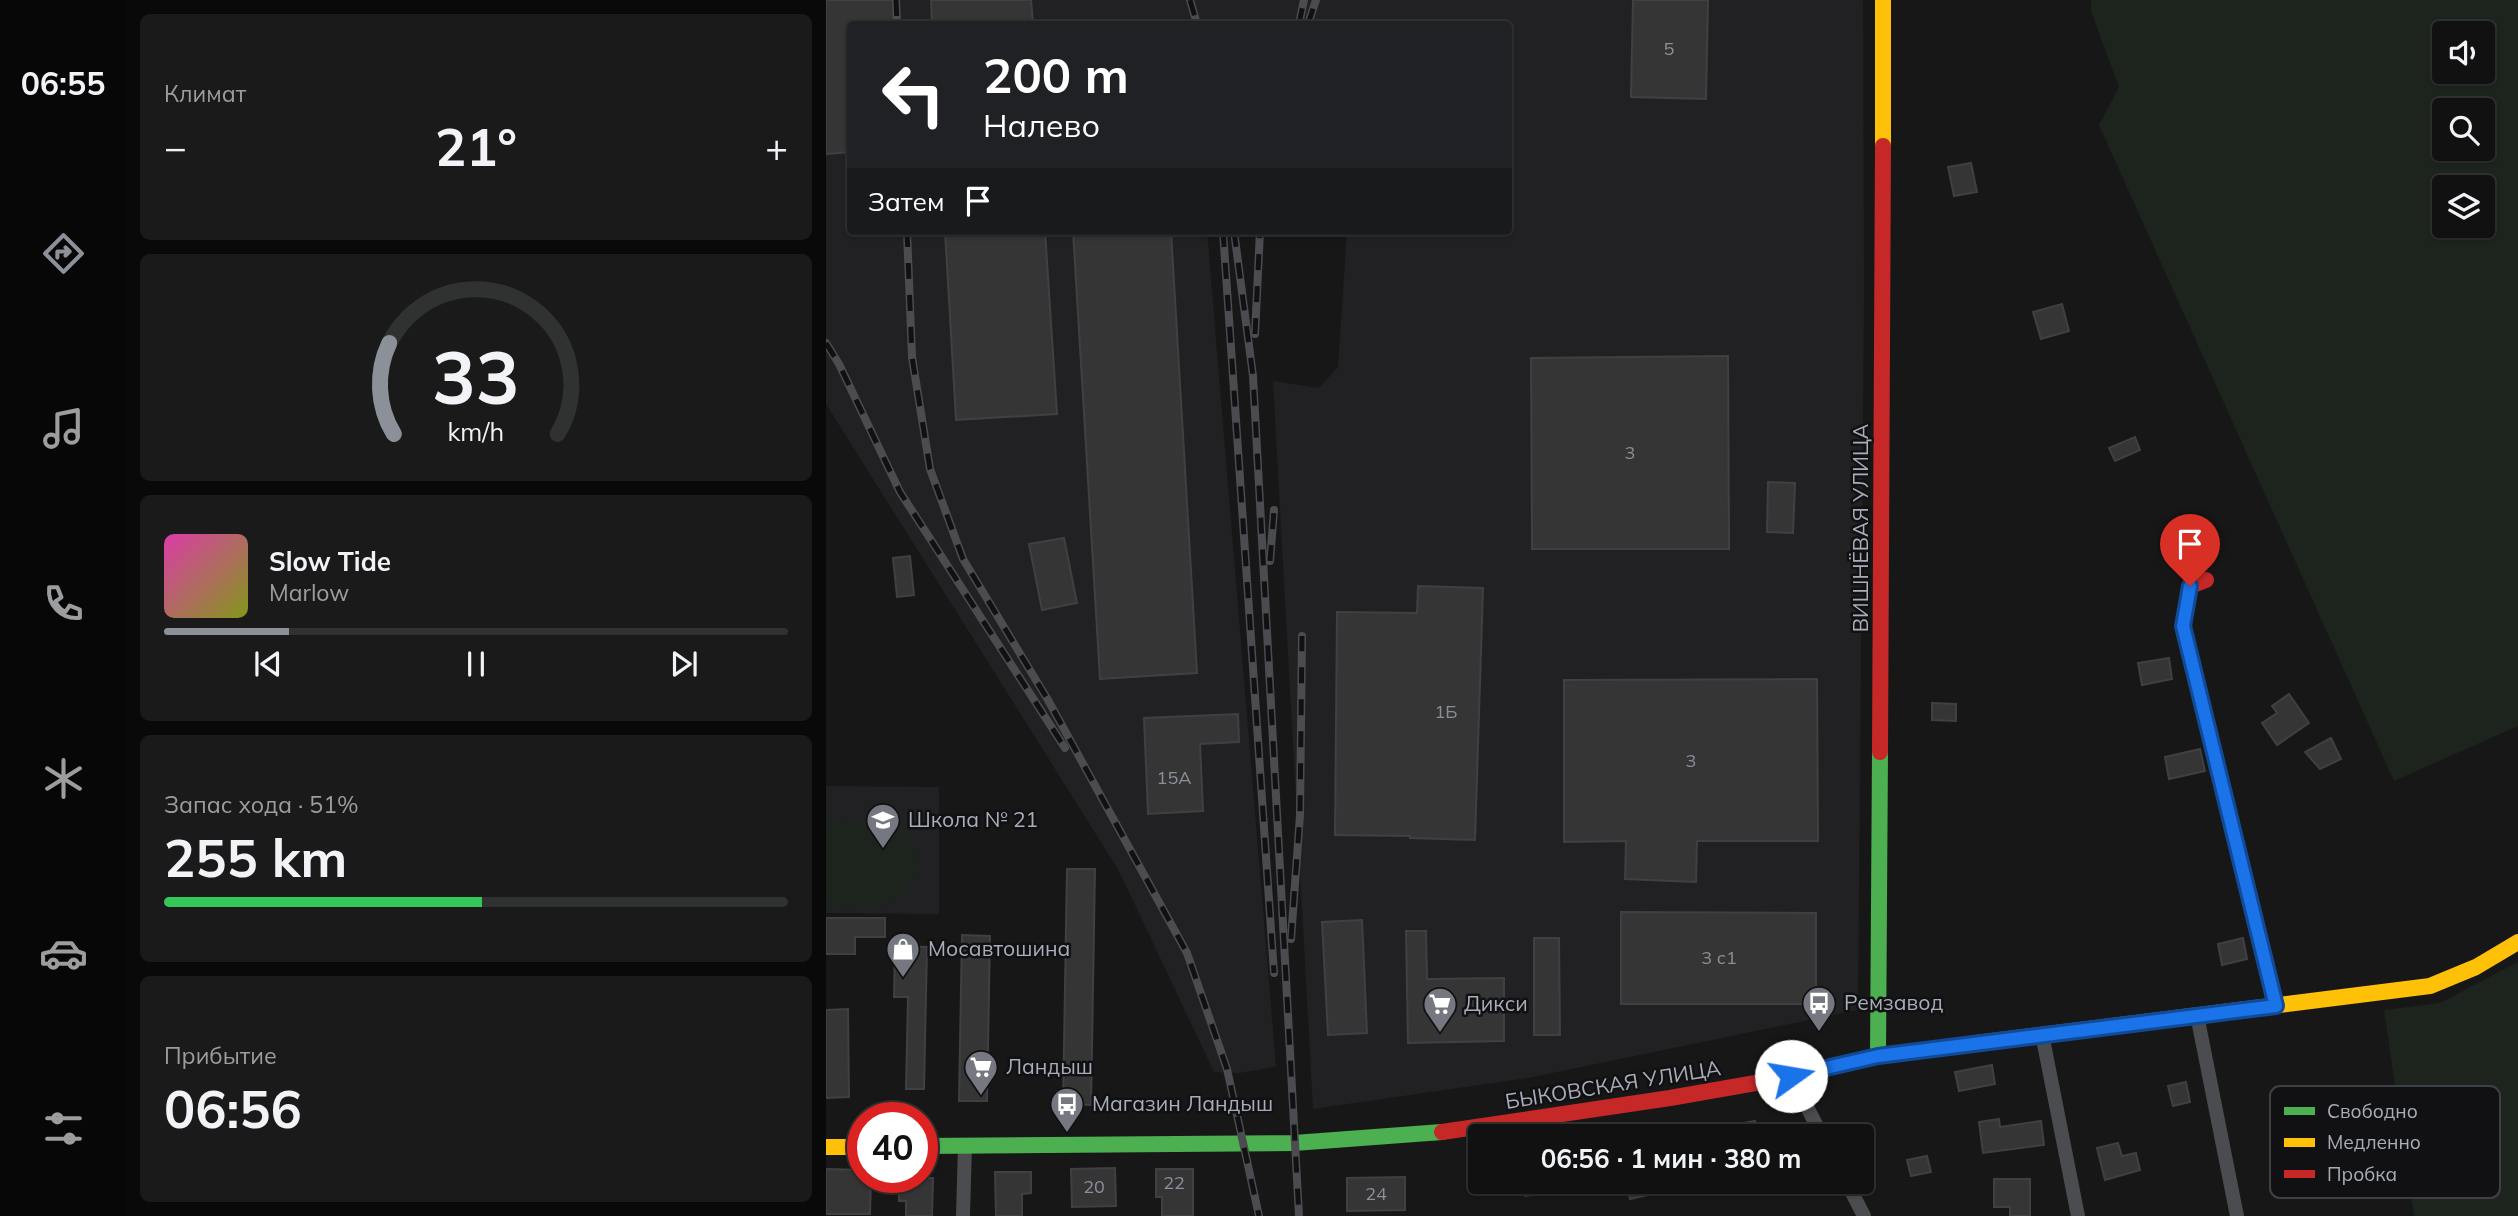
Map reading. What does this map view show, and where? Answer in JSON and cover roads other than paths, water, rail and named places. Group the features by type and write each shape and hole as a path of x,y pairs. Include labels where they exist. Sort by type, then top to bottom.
{"street":[{"name":"ВИШНЁВАЯ УЛИЦА","path":"1878,1056 1884,313 1883,0"},
{"path":"2206,580 2190,586 2183,626 2276,1006"},
{"name":"БЫКОВСКАЯ УЛИЦА","path":"938,1146 1273,1143 1421,1135 1670,1098 1791,1076 1878,1056 2430,986 2458,978 2518,942"},
{"path":"2197,1015 2237,1216"},
{"path":"2042,1034 2078,1216"},
{"path":"1791,1076 1816,1124"},
{"path":"963,1216 965,1145"},
{"path":"826,1147 847,1147"},
{"path":"1853,1194 1864,1216"}],"railway":[{"path":"896,0 897,21"},
{"path":"1190,0 1196,21"},
{"path":"1300,21 1304,0"},
{"path":"1309,21 1316,0"},
{"path":"907,235 912,357 930,469 963,559 1048,700 1187,953 1227,1069 1259,1216"},
{"path":"1223,235 1274,973"},
{"path":"1235,235 1253,376 1299,1216"},
{"path":"1255,334 1260,235"},
{"path":"826,343 839,364 900,492 1065,748"},
{"path":"1270,561 1274,510"},
{"path":"1291,939 1300,815 1302,636"}],"place":[{"name":"Школа № 21","path":"883,850"},
{"name":"Мосавтошина","path":"903,979"},
{"name":"Ремзавод","path":"1819,1033"},
{"name":"Дикси","path":"1440,1034"},
{"name":"Ландыш","path":"981,1097"},
{"name":"Магазин Ландыш","path":"1067,1134"}]}
